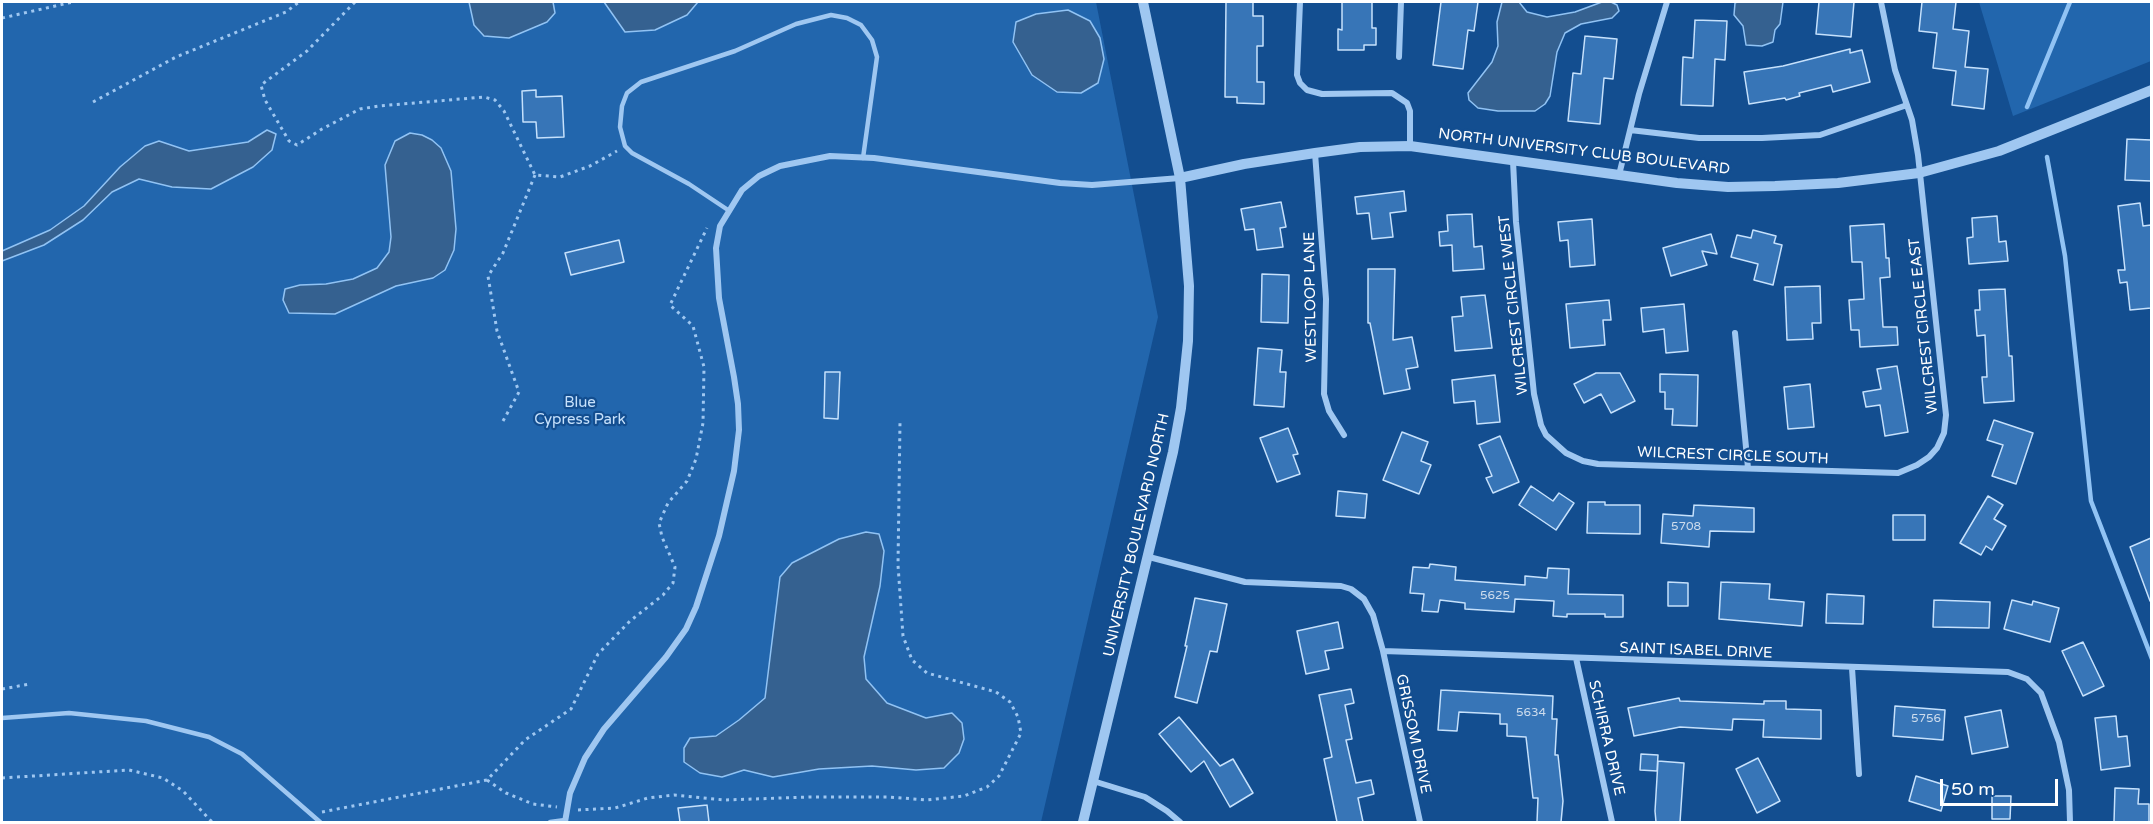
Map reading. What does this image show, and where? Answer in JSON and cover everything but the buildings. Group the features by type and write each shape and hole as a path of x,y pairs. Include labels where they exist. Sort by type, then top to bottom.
{"street":[{"name":"UNIVERSITY BOULEVARD NORTH","path":"1083,822 1173,452 1181,408 1188,341 1189,286 1180,178 1143,2"},
{"path":"1300,2 1297,75 1300,83 1307,90 1322,94 1392,93 1407,103 1410,111 1410,146"},
{"path":"1400,57 1401,2"},
{"path":"1619,175 1667,2"},
{"name":"WILCREST CIRCLE EAST","path":"1881,2 1895,70 1917,146 1946,415 1944,433 1937,448 1917,465"},
{"name":"NORTH UNIVERSITY CLUB BOULEVARD","path":"1180,178 1244,164 1316,153 1360,147 1410,146 1619,175 1728,187 1838,183 1919,173 1999,151 2151,90"},
{"path":"1630,130 1699,138 1820,135 1907,105"},
{"name":"WESTLOOP LANE","path":"1316,153 1326,299 1324,394 1329,411 1344,435"},
{"path":"565,821 570,793 585,758 604,729 666,657 686,629 696,607 718,536 735,471 738,404 723,326 716,270 716,248 720,226 742,190 759,176 780,166 830,156 863,158 1060,183 1092,185 1180,178"},
{"name":"WILCREST CIRCLE WEST","path":"1514,161 1516,222 1534,394 1541,425 1553,443"},
{"path":"1735,333 1748,468"},
{"name":"WILCREST CIRCLE SOUTH","path":"1553,443 1566,453 1583,461 1598,464 1898,473 1917,465"},
{"name":"GRISSOM DRIVE","path":"1149,557 1245,582 1341,586 1351,589 1364,599 1370,607 1383,651 1420,822"},
{"name":"SAINT ISABEL DRIVE","path":"1383,651 2008,672 2027,679 2041,693 2059,742 2068,790 2070,822"},
{"name":"SCHIRRA DRIVE","path":"1576,658 1612,822"},
{"path":"1852,668 1859,774"},
{"path":"1094,781 1145,797 1180,822"}],"lane":[{"path":"729,210 689,184 632,153 625,146 620,127 622,106 627,93 641,82 735,51 796,24 831,15 847,18 861,25 872,40 877,57 863,158"},
{"path":"2,718 69,713 146,721 209,737 242,754 320,822"},
{"path":"550,822 565,821"}],"path":[{"path":"2,18 73,2"},
{"path":"93,102 176,57 286,12 299,2"},
{"path":"355,2 306,51 261,85 265,100 289,141 297,145 360,109 484,97 495,100 504,111 535,175 503,253 488,276 497,331 519,392 503,421"},
{"path":"535,175 560,177 590,166 625,146"},
{"path":"311,814 487,780 525,740 571,709 598,654 630,621 663,595 674,583 675,567 662,537 659,523 668,503 687,481 696,459 703,423 704,367 693,326 670,304 719,204"},
{"path":"487,780 506,793 533,804 581,810 615,808 648,798 674,795 725,800 821,797 889,797 927,800 964,796 987,787 999,776 1021,733 1018,717 1010,702 996,692 927,672 912,660 903,636 898,566 900,422"},
{"path":"2,689 30,684"},
{"path":"2,778 129,770 163,778 183,791 212,822"}],"green space":[{"name":"Blue Cypress Park","path":"2,2 1096,2 1158,317 1041,822 2,822"},
{"path":"1979,2 2151,2 2151,61 2013,116"}],"shaded area":[{"path":"469,2 553,2 555,13 547,22 509,38 484,36 474,25"},
{"path":"604,2 698,2 687,15 655,30 625,32"},
{"path":"1502,2 1519,2 1527,12 1547,17 1575,12 1602,2 1617,5 1619,11 1612,18 1581,24 1565,33 1557,52 1550,96 1545,104 1535,111 1498,111 1478,108 1469,100 1468,93 1492,62 1498,46 1497,22"},
{"path":"1737,2 1783,2 1780,24 1775,30 1773,42 1762,46 1746,45 1743,26 1734,15"},
{"path":"1068,10 1090,21 1100,38 1104,59 1098,83 1081,93 1057,92 1032,75 1013,42 1016,22 1036,14"},
{"path":"267,130 276,134 272,150 253,167 211,189 172,187 139,179 112,192 83,220 44,245 2,261 2,251 50,230 84,206 120,167 145,146 159,141 189,151 248,142"},
{"path":"410,133 422,135 441,148 451,171 456,229 454,250 445,270 433,278 396,286 335,314 289,313 283,300 285,289 353,279 377,268 389,252 391,237 385,165 395,141"},
{"path":"866,532 879,534 884,551 880,586 864,657 866,679 887,703 926,718 952,713 962,723 964,739 959,753 944,768 916,770 872,766 819,769 773,777 744,770 722,777 700,773 684,762 684,748 690,738 716,736 765,698 780,577 792,563 839,539"}],"waterway":[{"path":"2027,107 2070,2"},
{"path":"2047,157 2065,256 2091,501 2152,659"}]}
